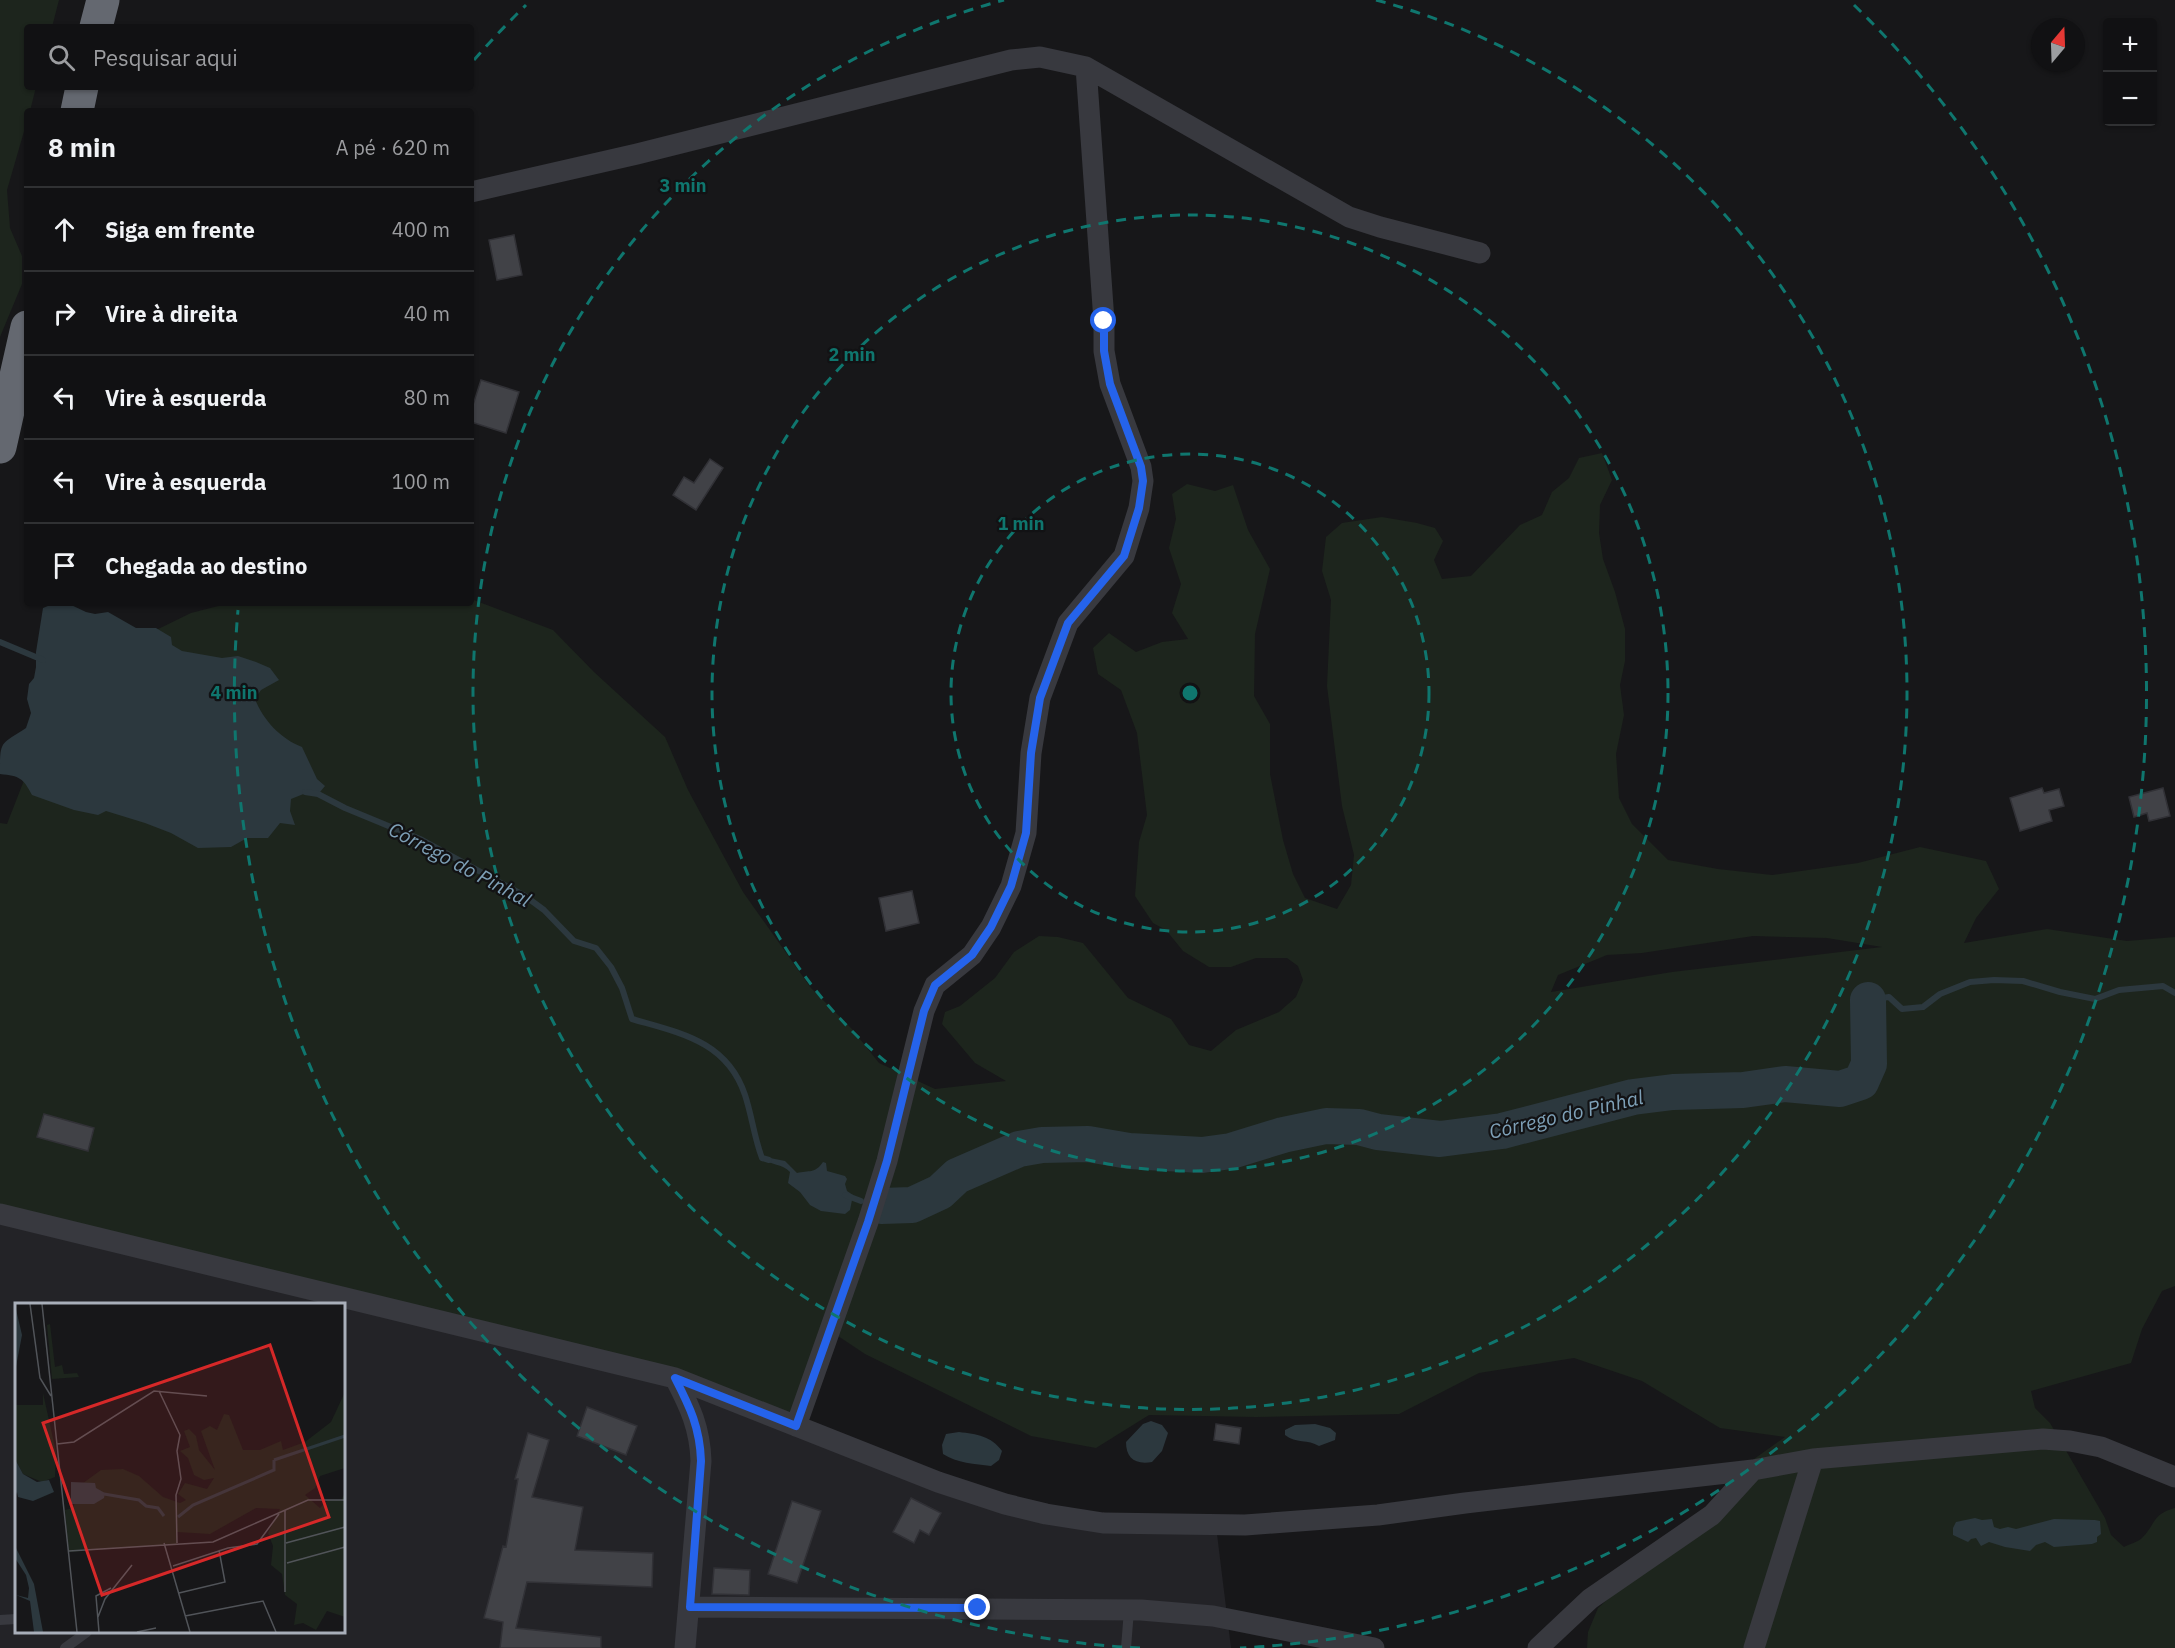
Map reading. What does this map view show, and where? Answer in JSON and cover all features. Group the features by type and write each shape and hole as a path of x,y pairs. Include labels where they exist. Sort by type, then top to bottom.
{"highway":[{"path":"97,24 103,0"},
{"path":"78,108 81,90"},
{"path":"0,447 24,340"}],"street":[{"path":"474,191 637,154 1011,60 1040,57 1086,67 1349,217 1480,253"},
{"path":"796,1426 881,1181 924,1011 935,985 972,955 991,927 1011,886 1026,833 1031,753 1040,698 1063,633 1073,616 1124,556 1139,508 1143,481 1141,467 1110,384 1106,367 1086,67"},
{"path":"0,1214 675,1378 938,1482 1005,1504 1046,1514 1103,1523 1245,1525 1333,1519 1753,1470 1813,1459 2043,1439 2101,1447 2175,1477"},
{"path":"675,1378 694,1417 701,1440 690,1607 685,1648"},
{"path":"1754,1648 1813,1459"},
{"path":"1538,1648 1590,1599 1712,1515 1753,1470"},
{"path":"690,1607 1129,1610 1213,1616 1374,1648"}],"lane":[{"path":"1126,1648 1129,1610"},
{"path":"0,1620 15,1619"},
{"path":"65,1648 86,1633"}],"shaded area":[{"path":"0,0 59,0 53,24 24,24 24,90 35,90 31,108 24,108 24,131 7,190 10,228 22,256 22,284 0,337"},
{"path":"1602,453 1612,480 1600,505 1599,533 1603,559 1625,629 1625,661 1620,685 1624,715 1616,754 1619,798 1632,824 1668,860 1772,875 1858,863 1920,847 1986,861 1999,889 1976,918 1964,943 2047,929 2127,941 2175,937 2175,1286 2162,1291 2142,1329 2131,1363 2031,1391 2035,1408 2050,1423 2105,1518 2111,1535 2124,1547 2140,1539 2158,1516 2175,1508 2175,1648 1587,1648 1588,1632 1598,1608 1699,1517 1754,1459 1785,1437 1720,1428 1642,1381 1574,1358 1479,1373 1399,1414 1256,1417 1149,1415 1096,1448 1031,1436 865,1354 826,1328 791,1430 684,1386 0,1221 0,823 7,824 37,747 115,650 191,613 218,606 474,606 474,600 553,630 594,672 665,737 688,790 743,892 811,988 852,1029 879,1063 935,1089 1006,1081 975,1063 942,1024 945,1012 960,1006 995,978 1014,952 1039,936 1058,937 1083,943 1128,998 1171,1019 1189,1045 1211,1051 1236,1030 1279,1012 1296,997 1303,980 1298,966 1287,958 1256,958 1231,967 1209,967 1183,951 1166,930 1153,923 1135,896 1139,842 1147,815 1137,733 1121,690 1098,674 1093,648 1109,633 1136,652 1162,642 1188,639 1172,613 1181,584 1169,548 1176,519 1172,494 1187,484 1215,491 1233,485 1248,530 1270,569 1255,634 1254,696 1270,724 1270,774 1283,840 1293,874 1305,898 1337,909 1351,885 1354,855 1342,806 1327,686 1331,600 1322,571 1326,537 1342,523 1382,517 1417,523 1435,528 1443,541 1434,560 1442,579 1471,576 1520,525 1542,515 1552,492 1569,478 1579,458","holes":["1753,936 1827,938 1882,947 1672,972 1551,992 1558,975 1607,955 1642,953"]},
{"path":"73,606 95,614 108,612 136,628 156,628 171,637 172,645 182,651 222,658 238,656 270,668 279,680 261,690 255,699 258,707 280,734 302,747 317,779 325,786 320,792 311,791 291,799 290,811 295,825 280,823 268,838 247,838 231,847 198,848 171,833 145,823 106,811 98,815 74,810 32,795 20,779 0,774 0,755 6,741 26,728 31,713 27,699 29,684 34,678 36,667 43,608"},
{"path":"762,1158 785,1161 797,1173 814,1170 823,1162 826,1163 827,1171 845,1176 847,1179 845,1184 847,1191 853,1195 850,1210 845,1214 821,1211 810,1205 800,1192 788,1183 790,1172"},
{"path":"0,1221 339,1303 15,1303 15,1633 345,1633 345,1305 660,1382 949,1491 1217,1534 1231,1648 0,1648"},
{"path":"1151,1421 1162,1425 1168,1433 1162,1451 1152,1462 1136,1461 1130,1456 1126,1442 1143,1424"},
{"path":"1315,1424 1330,1428 1336,1433 1335,1440 1319,1446 1293,1440 1285,1435 1285,1430 1295,1425"},
{"path":"959,1432 978,1435 993,1442 1002,1451 999,1460 991,1466 972,1464 943,1454 942,1445 946,1434"},
{"path":"1975,1518 1992,1519 1994,1527 2000,1529 2008,1527 2016,1529 2054,1519 2095,1520 2100,1521 2101,1534 2097,1537 2097,1542 2092,1544 2054,1547 2045,1542 2036,1545 2030,1551 1989,1542 1981,1546 1976,1538 1968,1542 1953,1535 1956,1522"}],"building":[{"path":"514,235 522,275 497,280 489,240"},
{"path":"481,380 519,392 506,433 474,423 474,402"},
{"path":"710,459 723,468 696,510 673,495 684,477 694,483"},
{"path":"2042,788 2044,793 2059,789 2064,806 2049,810 2052,821 2020,831 2010,798"},
{"path":"2163,788 2170,816 2149,821 2147,813 2134,817 2129,797"},
{"path":"912,891 919,923 886,931 879,898"},
{"path":"44,1114 94,1128 88,1151 37,1137"},
{"path":"587,1407 637,1426 626,1455 577,1436"},
{"path":"1216,1424 1241,1428 1239,1444 1214,1440"},
{"path":"528,1433 549,1440 532,1497 583,1507 575,1550 653,1553 652,1587 527,1582 516,1628 601,1637 601,1648 500,1648 503,1622 484,1618 503,1546 506,1547 518,1479 515,1479"},
{"path":"911,1498 941,1513 929,1535 920,1530 914,1543 893,1532"},
{"path":"792,1501 821,1511 797,1583 768,1574"},
{"path":"714,1568 750,1570 749,1595 712,1594"}],"waterway":[{"name":"Córrego do Pinhal","path":"0,642 43,660"},
{"name":"Córrego do Pinhal","path":"305,792 318,794 345,808 420,839 525,896 544,910 574,941 596,948 611,967 622,988 632,1019 700,1042 726,1062 737,1077 745,1095 762,1158 769,1160"},
{"name":"Córrego do Pinhal","path":"1868,1000 1889,997 1902,1009 1923,1007 1940,994 1970,982 1994,980 2023,981 2095,999 2119,990 2163,986 2175,993"},
{"name":"Córrego do Pinhal","path":"881,1206 912,1205 940,1192 957,1176 1019,1149 1042,1145 1088,1144 1129,1151 1202,1155 1231,1151 1283,1135 1326,1126 1359,1127 1378,1132 1440,1139 1502,1131 1633,1097 1673,1092 1743,1090 1785,1084 1840,1089 1861,1082 1869,1064 1868,1000"},
{"name":"Córrego do Pinhal","path":"845,1195 861,1201"}],"route":[{"path":"978,1608 690,1607 701,1440 694,1417 675,1378 796,1426 805,1405 887,1161 924,1011 935,985 972,955 991,927 1011,886 1026,833 1031,753 1040,698 1063,633 1073,616 1124,556 1134,527 1143,481 1141,467 1110,384 1104,351 1104,321"}]}
